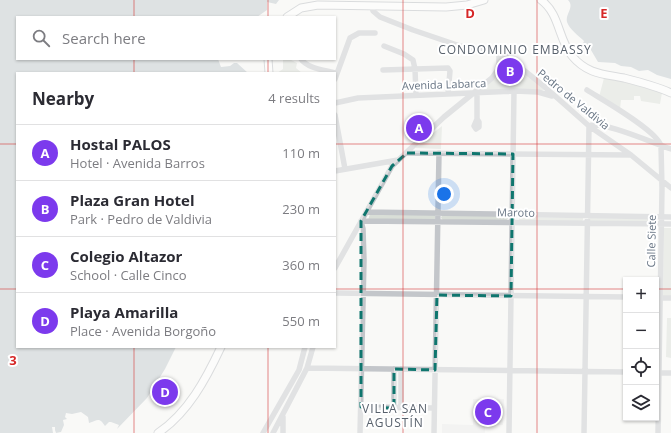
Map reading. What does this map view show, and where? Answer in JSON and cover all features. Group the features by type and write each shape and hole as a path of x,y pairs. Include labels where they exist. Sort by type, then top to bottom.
{"main road":[{"path":"289,16 301,8 312,5 329,4 446,7 467,5 484,0"},
{"path":"541,0 553,14 567,49 581,65 596,73 632,80 660,88 671,93"},
{"path":"268,60 269,72"},
{"path":"158,433 172,422 190,402 210,370 221,348"}],"street":[{"name":"Pedro de Valdivia","path":"372,6 373,11 380,17 413,30 460,46 499,52 507,56 589,126 631,155 671,188"},
{"path":"336,73 350,38 359,33 375,33"},
{"path":"384,46 412,58 414,61 416,95"},
{"path":"336,266 388,172 398,160 444,117 475,94 492,78 499,68 499,52"},
{"path":"302,60 304,63 327,72"},
{"path":"383,70 449,68 448,94"},
{"path":"587,90 647,129 660,141 661,146"},
{"path":"509,433 514,91"},
{"name":"Avenida Labarca","path":"336,103 358,98 475,94 514,91 538,92 554,96"},
{"path":"475,94 477,120"},
{"path":"336,120 345,169"},
{"path":"584,433 589,126 592,124 601,125 671,149"},
{"name":"Calle Siete","path":"659,277 662,180 661,146"},
{"path":"407,153 631,155"},
{"path":"434,433 439,153"},
{"path":"336,171 398,160"},
{"name":"Maroto","path":"366,212 671,217"},
{"path":"360,433 363,294 363,229 361,221"},
{"name":"Maroto","path":"361,221 671,224"},
{"path":"336,293 623,297"},
{"path":"659,298 671,298"},
{"name":"Calle Siete","path":"657,349 658,313"},
{"path":"262,433 299,370 305,348"},
{"path":"274,433 307,368 313,348"},
{"path":"307,368 623,372"},
{"path":"394,369 394,408"},
{"path":"401,369 401,408"},
{"path":"659,373 671,373"},
{"name":"Calle Siete","path":"657,385 658,433"},
{"path":"361,407 434,408"},
{"path":"283,415 283,433"}],"highlighted area":[{"path":"407,153 513,154 511,296 437,295 435,370 394,369 394,408 361,407 361,221 392,166"}],"shaded area":[{"path":"0,0 279,0 276,4 267,2 267,10 258,16 16,16 16,60 218,60 221,67 230,66 237,63 247,72 16,72 16,348 176,348 165,369 147,398 117,429 119,425 111,422 105,426 100,420 89,423 88,417 81,412 72,414 66,413 65,417 67,419 63,420 64,425 61,432 56,433 55,427 52,427 53,433 0,433"},
{"path":"568,0 671,0 671,79 657,75 648,70 639,71 631,67 621,66 615,63 598,62 588,45 582,53 580,50 584,41 572,30 567,22 567,16 571,5"},
{"path":"502,56 544,90 478,90 496,77 500,68"},
{"path":"283,60 291,60 297,63 296,68 301,72 278,72 283,69"},
{"path":"604,78 620,80 662,93 660,104 641,101 640,96 634,96 634,100 621,100 620,109 599,97"},
{"path":"442,126 441,149 415,148"},
{"path":"370,214 435,215 435,220 368,220"},
{"path":"442,215 506,216 508,218 506,221 443,220 441,218"},
{"path":"520,217 583,218 583,220 520,221"},
{"path":"588,218 653,219 653,223 589,222"},
{"path":"664,228 671,228 671,297 663,297"},
{"path":"667,318 671,318 671,358 666,357"},
{"path":"473,399 504,399 503,425 485,425 485,433 442,433 442,424 473,425"}],"place":[{"name":"Plaza Gran Hotel","path":"510,71"},
{"name":"Hostal PALOS","path":"419,128"},
{"name":"Playa Amarilla","path":"165,392"},
{"name":"Colegio Altazor","path":"488,412"}],"district":[{"name":"CONDOMINIO EMBASSY","path":"515,49"},
{"name":"VILLA SAN AGUSTÍN","path":"395,415"}]}
